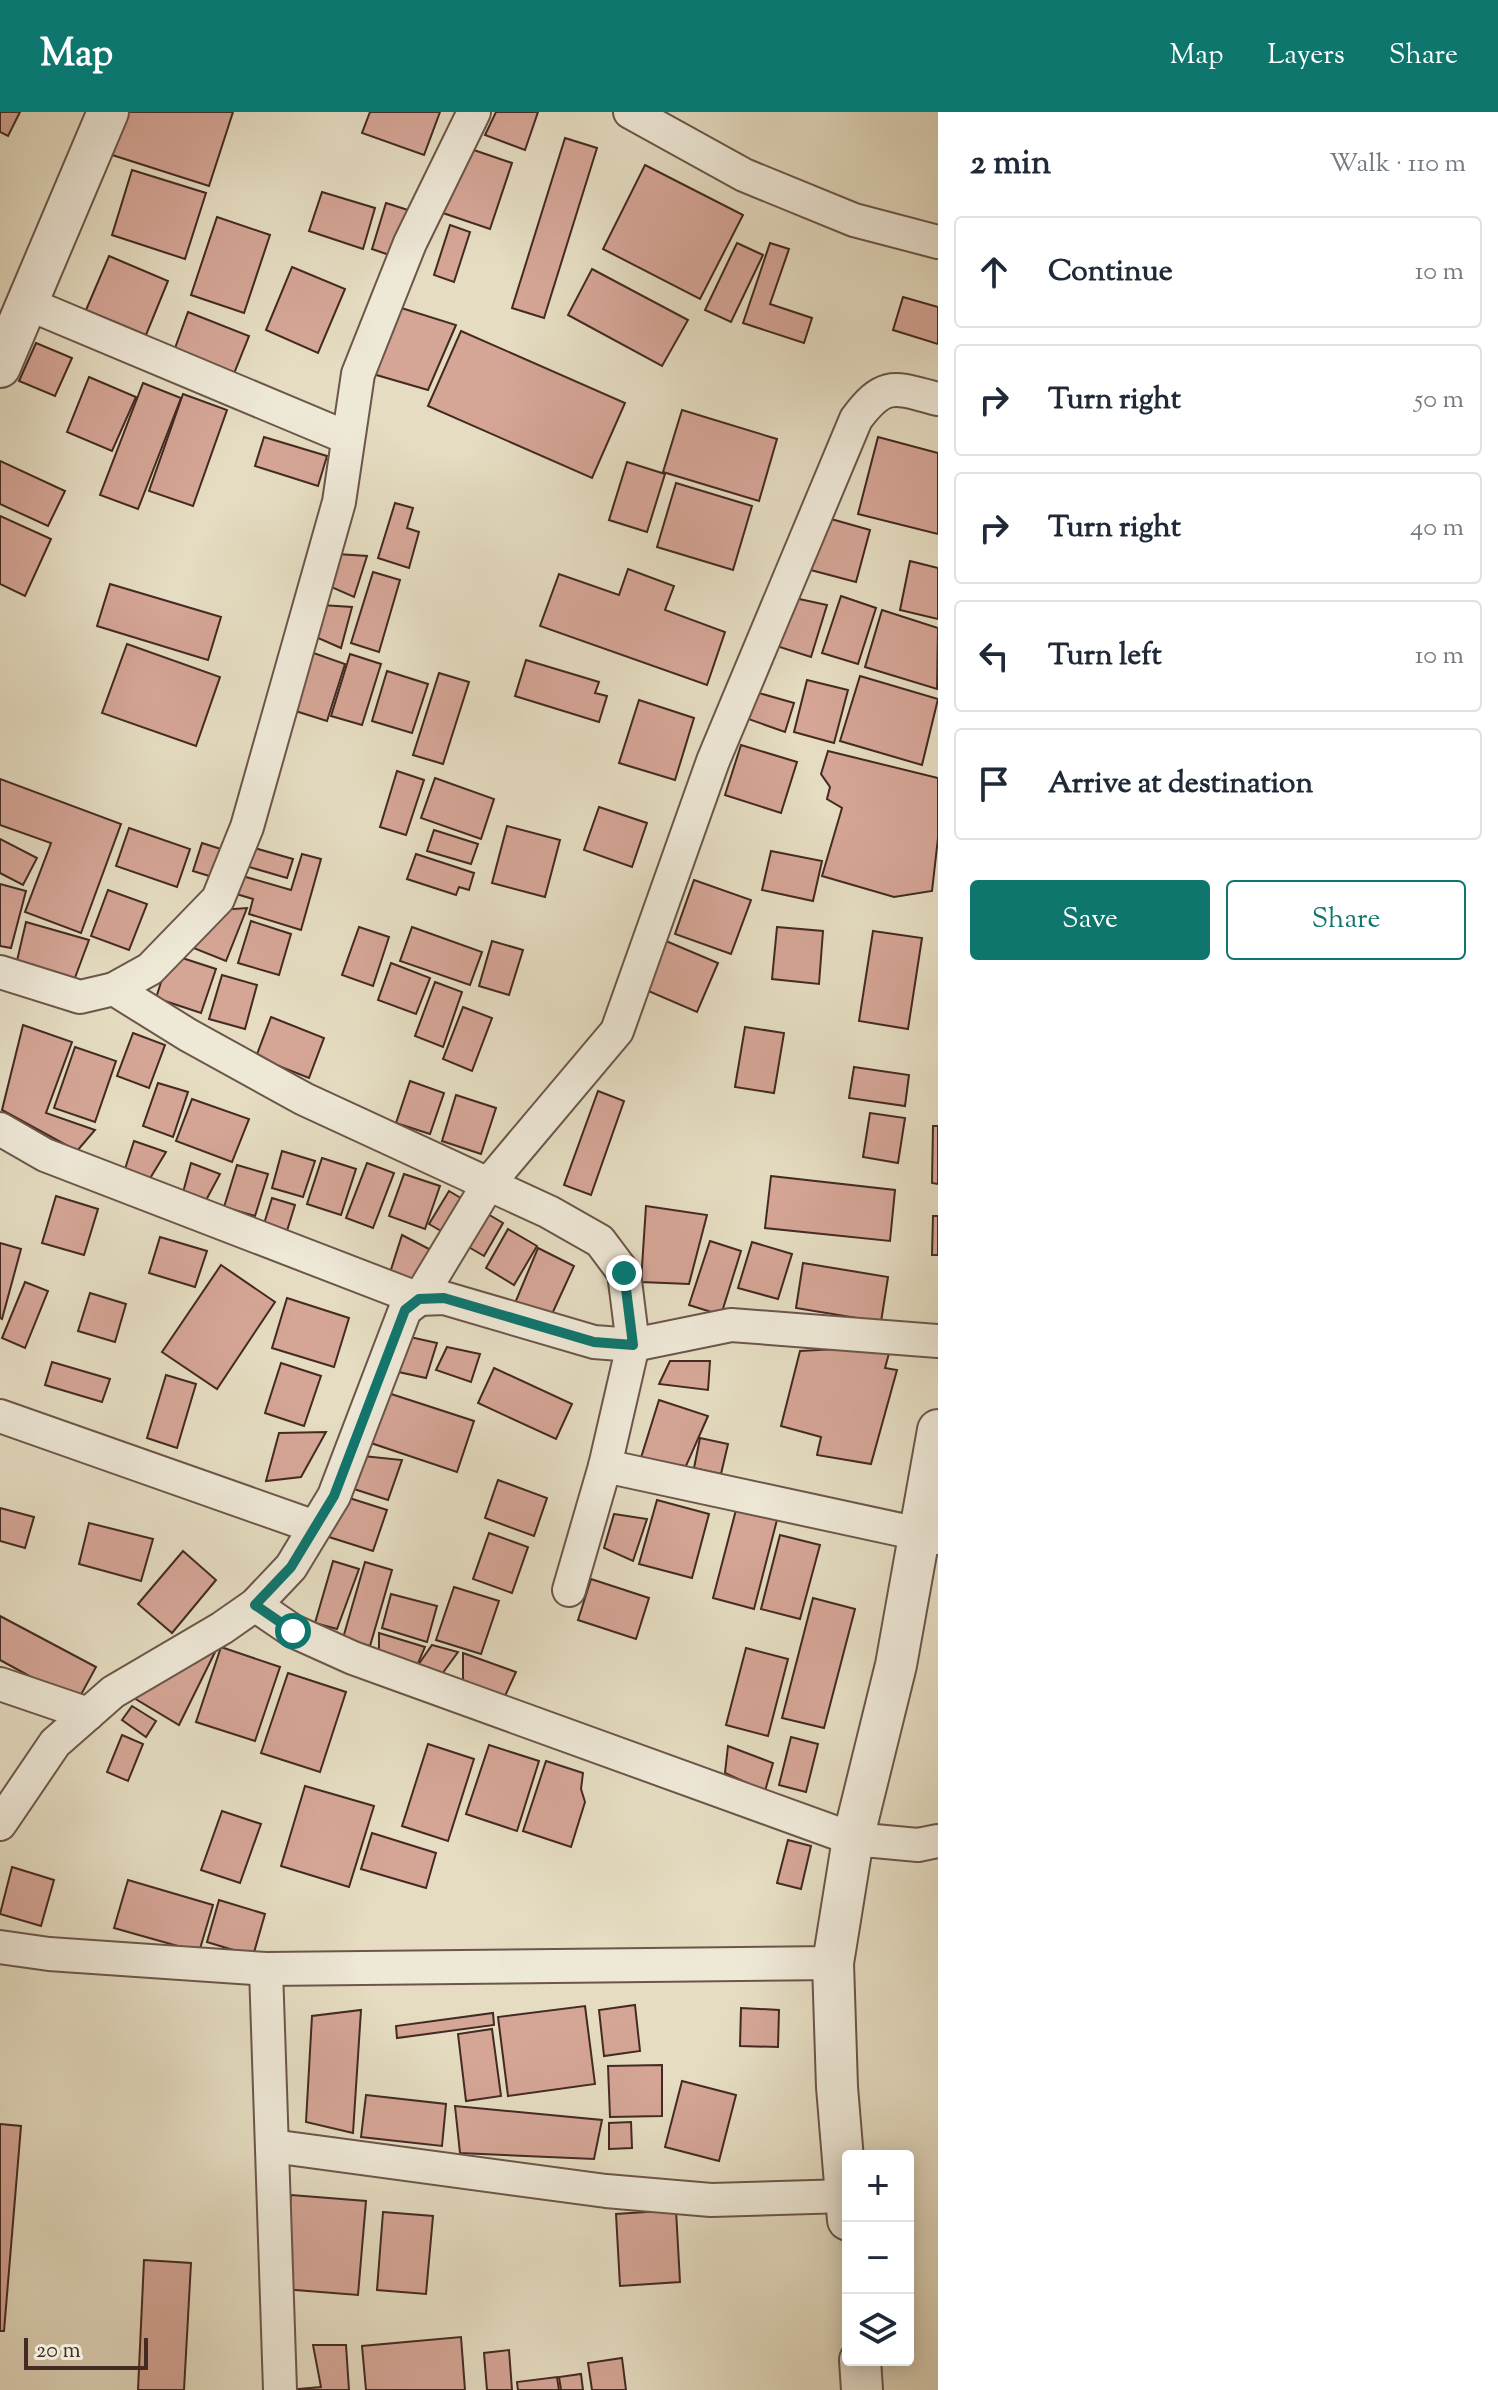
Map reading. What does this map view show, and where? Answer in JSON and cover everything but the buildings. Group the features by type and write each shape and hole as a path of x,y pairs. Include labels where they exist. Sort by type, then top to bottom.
{"street":[{"path":"4,349 108,112"},
{"path":"0,972 80,997 114,989 150,969 218,899 247,827 339,502 364,360 410,243 474,112"},
{"path":"630,112 744,175 854,220 938,242"},
{"path":"26,303 348,438"},
{"path":"0,1824 55,1743 113,1692 255,1605 291,1567 334,1496 405,1310 419,1299 489,1183 617,1031 713,761 856,419 874,395 898,389 938,399"},
{"path":"114,989 188,1035 304,1099 489,1183 600,1241 624,1273 633,1345 605,1466 569,1590"},
{"path":"0,1129 45,1155 419,1299 444,1298 594,1342 633,1345 731,1325 938,1341"},
{"path":"0,1416 315,1527"},
{"path":"844,2150 833,1963 853,1839 929,1535 938,1430"},
{"path":"605,1466 744,1499 929,1535"},
{"path":"255,1605 293,1631 353,1658 853,1839 918,1845 938,1841"},
{"path":"0,1684 88,1714"},
{"path":"0,1947 49,1954 266,1969 833,1963"},
{"path":"266,1969 280,2390"},
{"path":"272,2146 621,2193 842,2208"},
{"path":"860,2366 862,2390"}],"route":[{"path":"293,1631 255,1605 291,1567 334,1496 405,1310 419,1299 444,1298 533,1327 594,1342 633,1345 624,1273"}]}
